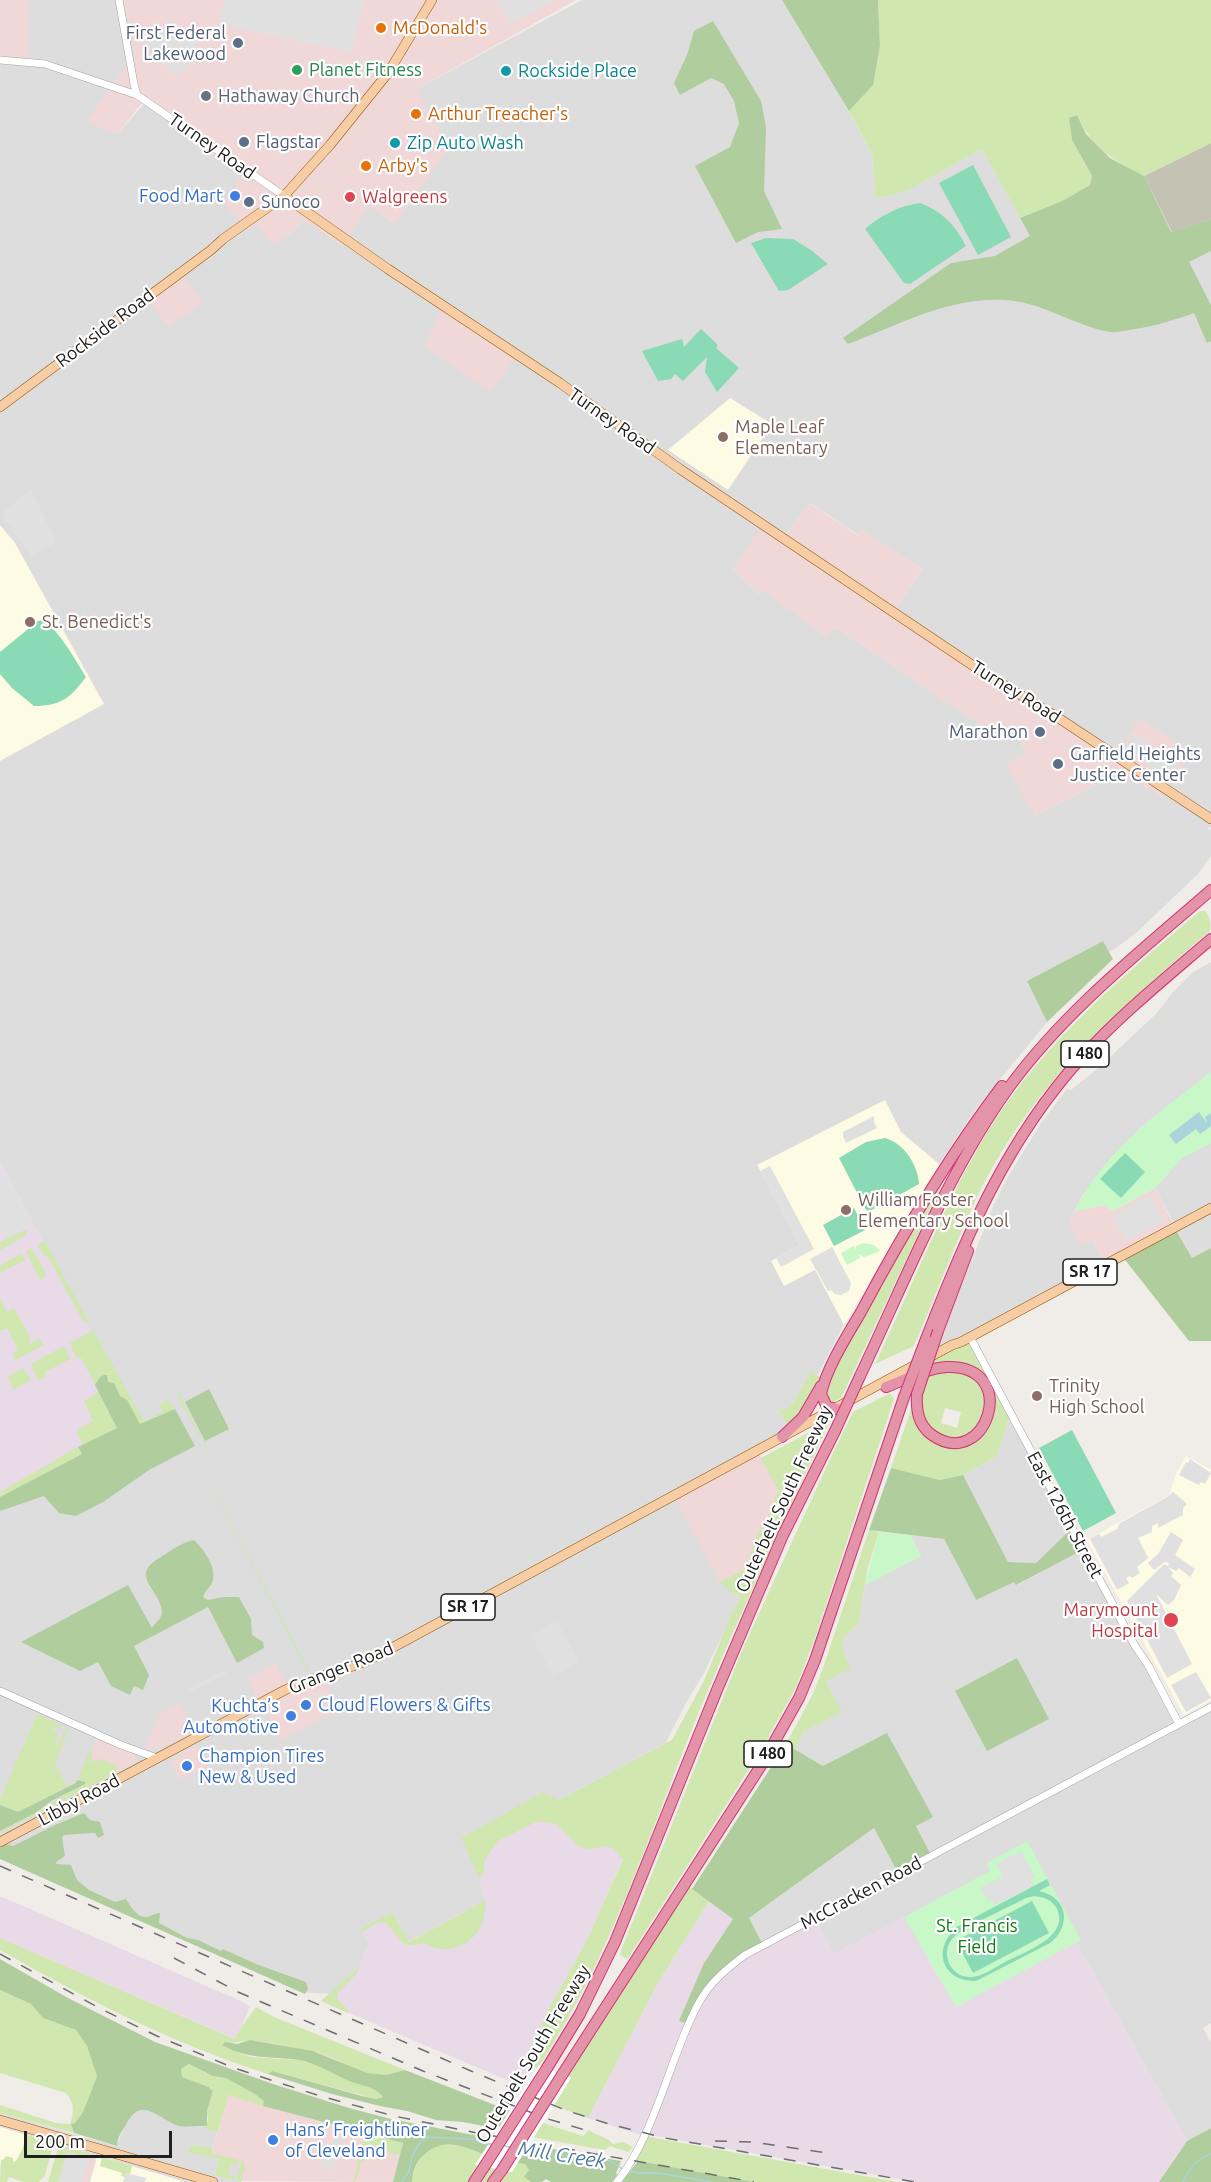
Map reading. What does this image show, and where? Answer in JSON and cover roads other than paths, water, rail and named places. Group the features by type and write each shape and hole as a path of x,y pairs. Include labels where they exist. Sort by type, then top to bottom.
{"highway":[{"name":"Outerbelt South Freeway","path":"474,2182 580,2014 615,1942 783,1535 970,1147 1011,1084 1097,990 1211,890"},
{"name":"Outerbelt South Freeway","path":"496,2182 762,1764 800,1698 904,1397 956,1262 987,1194 1023,1132 1081,1059 1123,1016 1211,939"},
{"path":"782,1437 803,1417 907,1228 957,1146 1013,1071 1037,1054"},
{"path":"886,1386 938,1368 965,1369 981,1379 988,1390 991,1404 989,1417 982,1428 971,1438 959,1442 941,1440 929,1433 921,1423 917,1411 917,1394 938,1331 987,1194"},
{"path":"834,1362 821,1394 824,1404 837,1410"}],"main road":[{"name":"Rockside Road","path":"0,407 223,239 284,196 338,136 388,73 432,0"},
{"name":"Turney Road","path":"284,196 560,384 680,469 981,670 1057,717 1211,819"},
{"name":"Granger Road","path":"771,1444 783,1442 970,1337 1211,1208"},
{"name":"Granger Road","path":"157,1758 287,1689 308,1680 353,1667 377,1656 712,1474 886,1386 954,1349 961,1342"},
{"name":"Libby Road","path":"0,1842 157,1758"},
{"path":"0,2120 213,2182"}],"street":[{"path":"119,0 137,94"},
{"name":"Turney Road","path":"0,60 45,64 137,94 284,196"},
{"name":"East 126th Street","path":"970,1337 1179,1724"},
{"path":"0,1691 157,1758"},
{"name":"McCracken Road","path":"620,2179 645,2134 695,2011 705,1993 744,1954 1211,1707"}],"water":[{"path":"1199,1112 1207,1123 1205,1117 1211,1113 1211,1126 1200,1134 1196,1129 1176,1144 1169,1135"}],"waterway":[{"name":"Mill Creek","path":"402,2182 409,2171 412,2156 421,2141 428,2137 472,2139 492,2144"},
{"name":"Mill Creek","path":"502,2145 512,2148"},
{"name":"Mill Creek","path":"520,2149 534,2150 542,2156 565,2155 605,2160 623,2169"},
{"name":"Mill Creek","path":"1183,2182 1194,2165 1211,2154"},
{"name":"Mill Creek","path":"630,2171 712,2182"}],"railway":[{"path":"0,1866 565,2110 665,2138 915,2182"},
{"path":"0,1954 103,2010 157,2036 234,2068 320,2096 394,2116 477,2133 754,2182"},
{"path":"174,1958 238,1992 423,2071 548,2119 585,2130"},
{"path":"715,2141 752,2142 834,2154"}],"place":[{"name":"McDonald's","path":"381,28"},
{"name":"First Federal Lakewood","path":"238,43"},
{"name":"Planet Fitness","path":"297,70"},
{"name":"Rockside Place","path":"506,71"},
{"name":"Hathaway Church","path":"206,96"},
{"name":"Arthur Treacher's","path":"416,114"},
{"name":"Flagstar","path":"244,142"},
{"name":"Zip Auto Wash","path":"395,143"},
{"name":"Arby's","path":"366,166"},
{"name":"Food Mart","path":"235,196"},
{"name":"Walgreens","path":"350,197"},
{"name":"Sunoco","path":"249,202"},
{"name":"Maple Leaf Elementary","path":"723,437"},
{"name":"St. Benedict's","path":"30,622"},
{"name":"Marathon","path":"1040,732"},
{"name":"Garfield Heights Justice Center","path":"1058,764"},
{"name":"William Foster Elementary School","path":"846,1210"},
{"name":"Trinity High School","path":"1037,1396"},
{"name":"Marymount Hospital","path":"1171,1620"},
{"name":"Cloud Flowers & Gifts","path":"306,1705"},
{"name":"Kuchta’s Automotive","path":"291,1716"},
{"name":"Champion Tires New & Used","path":"187,1766"},
{"name":"Hans’ Freightliner of Cleveland","path":"273,2140"}],"park label":[{"name":"St. Francis Field","path":"977,1936"}]}
